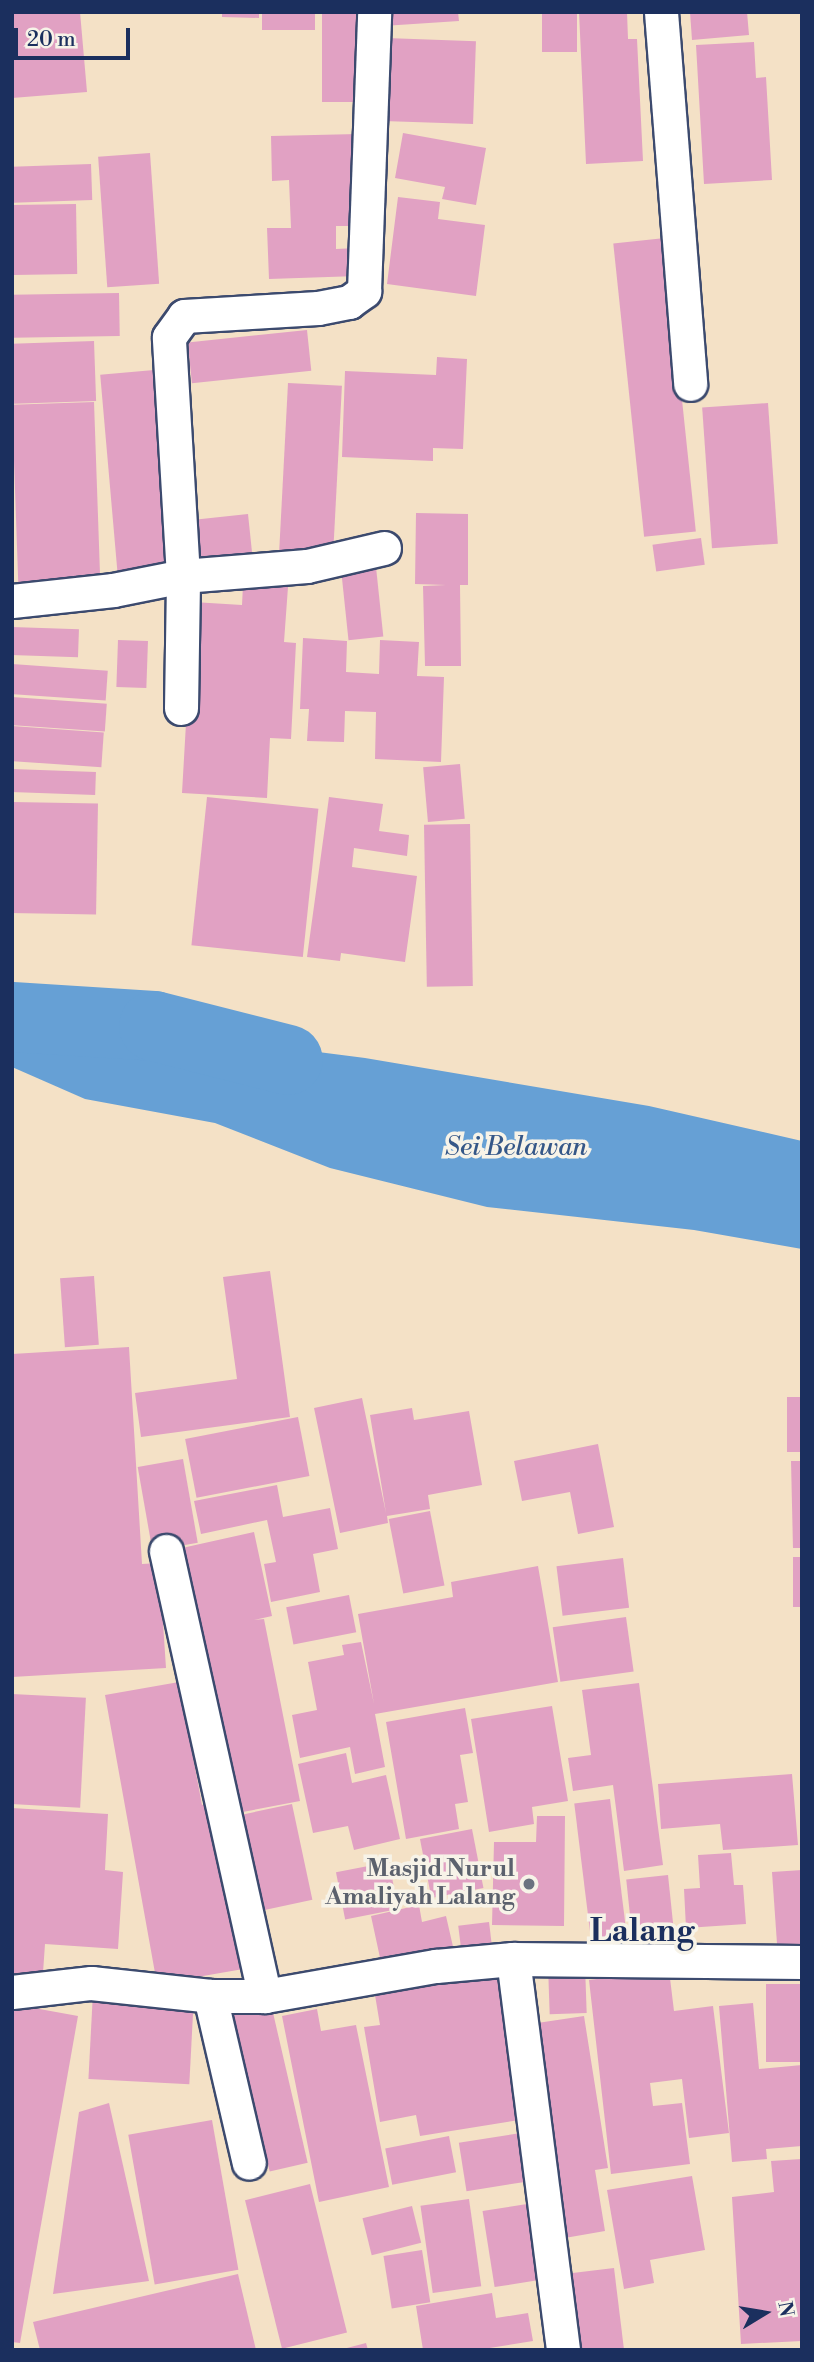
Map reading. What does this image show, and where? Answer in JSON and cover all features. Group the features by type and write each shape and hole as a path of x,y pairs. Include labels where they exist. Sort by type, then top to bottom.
{"street":[{"path":"181,708 183,576 169,337 184,316 318,308 349,302 364,291 374,12"},
{"path":"661,12 690,384"},
{"path":"12,601 113,590 183,576 307,566 384,548"},
{"path":"166,1551 265,1996"},
{"path":"513,1959 562,2350"},
{"path":"12,1992 91,1983 210,1996 265,1996 436,1966 513,1959 802,1962"},
{"path":"210,1996 249,2163"}],"water":[{"name":"Sei Belawan","path":"12,1014 37,1030 179,1034 365,1058 649,1106 802,1141 802,1249 694,1230 487,1207 330,1168 215,1123 85,1099 12,1067"}],"building":[{"path":"12,12 80,12 87,92 12,98"},
{"path":"222,12 259,12 259,18 222,17"},
{"path":"262,12 315,12 315,30 262,30"},
{"path":"322,12 364,12 364,102 322,102"},
{"path":"382,12 458,12 459,21 383,26"},
{"path":"542,12 577,12 577,52 542,52"},
{"path":"579,12 627,12 628,39 637,39 643,161 586,164"},
{"path":"690,12 747,12 749,35 692,40"},
{"path":"386,38 476,41 473,124 383,121"},
{"path":"754,42 756,78 766,77 772,180 704,184 696,45"},
{"path":"403,133 486,148 476,205 442,199 445,187 395,178"},
{"path":"358,134 355,226 336,226 336,249 357,248 358,276 269,279 267,228 291,228 289,180 272,181 271,136"},
{"path":"150,153 159,284 107,287 98,157"},
{"path":"91,164 92,200 13,203 12,167"},
{"path":"398,197 440,202 438,219 485,225 476,296 387,284"},
{"path":"76,204 77,274 13,275 12,205"},
{"path":"665,238 696,531 644,537 613,243"},
{"path":"119,293 120,336 13,338 12,295"},
{"path":"307,330 311,371 192,383 188,343"},
{"path":"94,341 96,401 14,404 12,344"},
{"path":"437,357 467,359 463,449 433,448 433,461 342,457 345,371 436,375"},
{"path":"154,370 172,573 118,578 100,375"},
{"path":"288,383 342,386 333,557 279,554"},
{"path":"94,402 100,588 19,591 12,405"},
{"path":"768,403 778,544 712,548 702,408"},
{"path":"416,513 468,514 468,585 460,585 461,666 425,666 423,586 446,585 415,584"},
{"path":"248,514 253,562 192,568 187,520"},
{"path":"701,538 705,565 656,572 652,545"},
{"path":"376,567 383,637 349,640 341,571"},
{"path":"243,585 288,587 284,642 296,643 291,739 270,738 267,798 182,793 193,602 242,605"},
{"path":"12,627 79,629 78,657 12,655"},
{"path":"303,638 347,641 346,672 379,674 380,640 419,642 417,676 444,677 441,762 375,759 376,712 345,711 344,742 307,741 309,709 300,709"},
{"path":"118,640 148,641 146,688 116,687"},
{"path":"12,664 108,671 106,701 12,694"},
{"path":"12,697 107,704 105,732 12,725"},
{"path":"12,726 104,732 101,767 12,761"},
{"path":"460,764 465,819 428,822 423,767"},
{"path":"12,769 96,772 95,795 12,792"},
{"path":"207,797 318,809 303,957 191,945"},
{"path":"329,797 383,804 379,831 409,835 407,856 354,848 352,867 417,876 405,962 341,953 340,961 307,957"},
{"path":"12,802 98,804 96,914 12,913"},
{"path":"470,824 473,986 427,987 424,825"},
{"path":"270,1271 290,1417 141,1437 135,1393 237,1379 223,1277"},
{"path":"94,1276 99,1345 65,1347 60,1278"},
{"path":"129,1347 142,1564 159,1563 166,1668 12,1677 12,1354"},
{"path":"787,1397 802,1397 802,1452 787,1452"},
{"path":"362,1398 386,1513 370,1415 412,1408 414,1420 469,1411 482,1485 428,1495 430,1509 387,1516 388,1523 340,1533 314,1408"},
{"path":"298,1417 309,1476 197,1498 185,1439"},
{"path":"598,1444 614,1527 578,1534 570,1492 522,1501 514,1461"},
{"path":"183,1459 198,1543 152,1551 138,1467"},
{"path":"791,1461 802,1461 802,1548 793,1548"},
{"path":"277,1485 283,1517 330,1508 338,1549 313,1554 320,1592 271,1602 264,1564 276,1562 267,1520 201,1534 194,1501"},
{"path":"430,1511 445,1586 403,1594 389,1519"},
{"path":"254,1532 272,1616 254,1620 264,1619 300,1801 232,1814 173,1550"},
{"path":"793,1557 802,1557 802,1607 793,1607"},
{"path":"623,1558 629,1608 563,1616 556,1566"},
{"path":"538,1566 558,1682 375,1714 385,1767 355,1774 350,1747 300,1758 292,1715 317,1710 308,1662 344,1655 342,1645 361,1642 374,1704 358,1614 453,1597 451,1582"},
{"path":"349,1595 356,1632 293,1645 286,1607"},
{"path":"626,1617 634,1671 560,1682 553,1627"},
{"path":"179,1682 202,1805 219,1802 249,1968 157,1984 105,1695"},
{"path":"639,1683 663,1865 624,1871 613,1785 573,1791 568,1758 591,1755 582,1690"},
{"path":"12,1694 86,1698 80,1808 12,1804"},
{"path":"552,1706 568,1801 532,1807 534,1824 489,1832 471,1719"},
{"path":"465,1708 473,1753 460,1755 468,1802 455,1804 459,1829 406,1839 386,1722"},
{"path":"346,1753 352,1783 386,1775 400,1839 354,1850 348,1826 313,1833 298,1764"},
{"path":"792,1774 798,1845 723,1850 720,1824 661,1829 658,1784"},
{"path":"610,1799 628,1945 592,1949 574,1803"},
{"path":"292,1804 312,1900 258,1912 237,1816"},
{"path":"12,1808 108,1814 105,1870 123,1872 118,1949 45,1944 42,1987 12,1985"},
{"name":"Masjid Nurul Amaliyah Lalang","path":"537,1816 565,1816 564,1926 492,1925 494,1842 536,1842"},
{"path":"472,1829 483,1888 431,1898 420,1839"},
{"path":"731,1853 734,1885 743,1885 746,1924 686,1928 684,1889 700,1888 698,1855"},
{"path":"389,1862 398,1909 345,1919 336,1872"},
{"path":"802,1870 802,1956 778,1958 772,1872"},
{"path":"668,1875 674,1931 632,1935 626,1879"},
{"path":"419,1905 422,1922 446,1916 454,1951 382,1967 371,1916"},
{"path":"489,1922 492,1948 461,1952 458,1926"},
{"path":"585,1965 587,2013 550,2014 548,1966"},
{"path":"669,1970 674,2011 713,2006 729,2133 689,2138 682,2079 650,2083 653,2106 682,2103 690,2164 611,2174 589,1980"},
{"path":"507,1972 532,2118 420,2136 416,2115 380,2122 364,2027 380,2025 375,1995"},
{"path":"766,1984 802,1984 802,2062 766,2062"},
{"path":"93,1992 194,1997 189,2084 88,2079"},
{"path":"753,2003 759,2069 802,2065 802,2146 766,2149 767,2159 732,2162 719,2006"},
{"path":"12,2004 78,2016 20,2343 12,2342"},
{"path":"271,2004 308,2163 270,2172 233,2013"},
{"path":"317,2009 321,2031 356,2025 389,2187 319,2202 282,2016"},
{"path":"584,2016 608,2168 595,2170 605,2231 559,2239 524,2025"},
{"path":"109,2103 149,2281 53,2294 79,2112"},
{"path":"212,2120 238,2270 155,2284 128,2135"},
{"path":"527,2132 535,2180 467,2191 459,2143"},
{"path":"449,2136 456,2172 392,2185 385,2148"},
{"path":"802,2159 802,2341 741,2344 732,2197 774,2192 771,2161"},
{"path":"692,2176 705,2250 650,2260 654,2283 624,2289 607,2190"},
{"path":"310,2184 347,2332 282,2349 245,2200"},
{"path":"469,2199 481,2286 433,2293 420,2206"},
{"path":"527,2204 539,2280 495,2287 483,2211"},
{"path":"412,2206 421,2243 372,2255 363,2218"},
{"path":"422,2250 430,2302 392,2308 383,2256"},
{"path":"614,2268 624,2350 574,2350 564,2274"},
{"path":"238,2274 256,2350 40,2350 33,2322"},
{"path":"492,2293 496,2318 528,2313 533,2341 477,2350 423,2350 416,2306"},
{"path":"366,2343 368,2350 343,2349"}],"waterway":[{"name":"Sei Belawan","path":"12,1017 154,1026 288,1060"}],"place":[{"name":"Masjid Nurul Amaliyah Lalang","path":"529,1884"}],"district":[{"name":"Lalang","path":"642,1931"}]}
